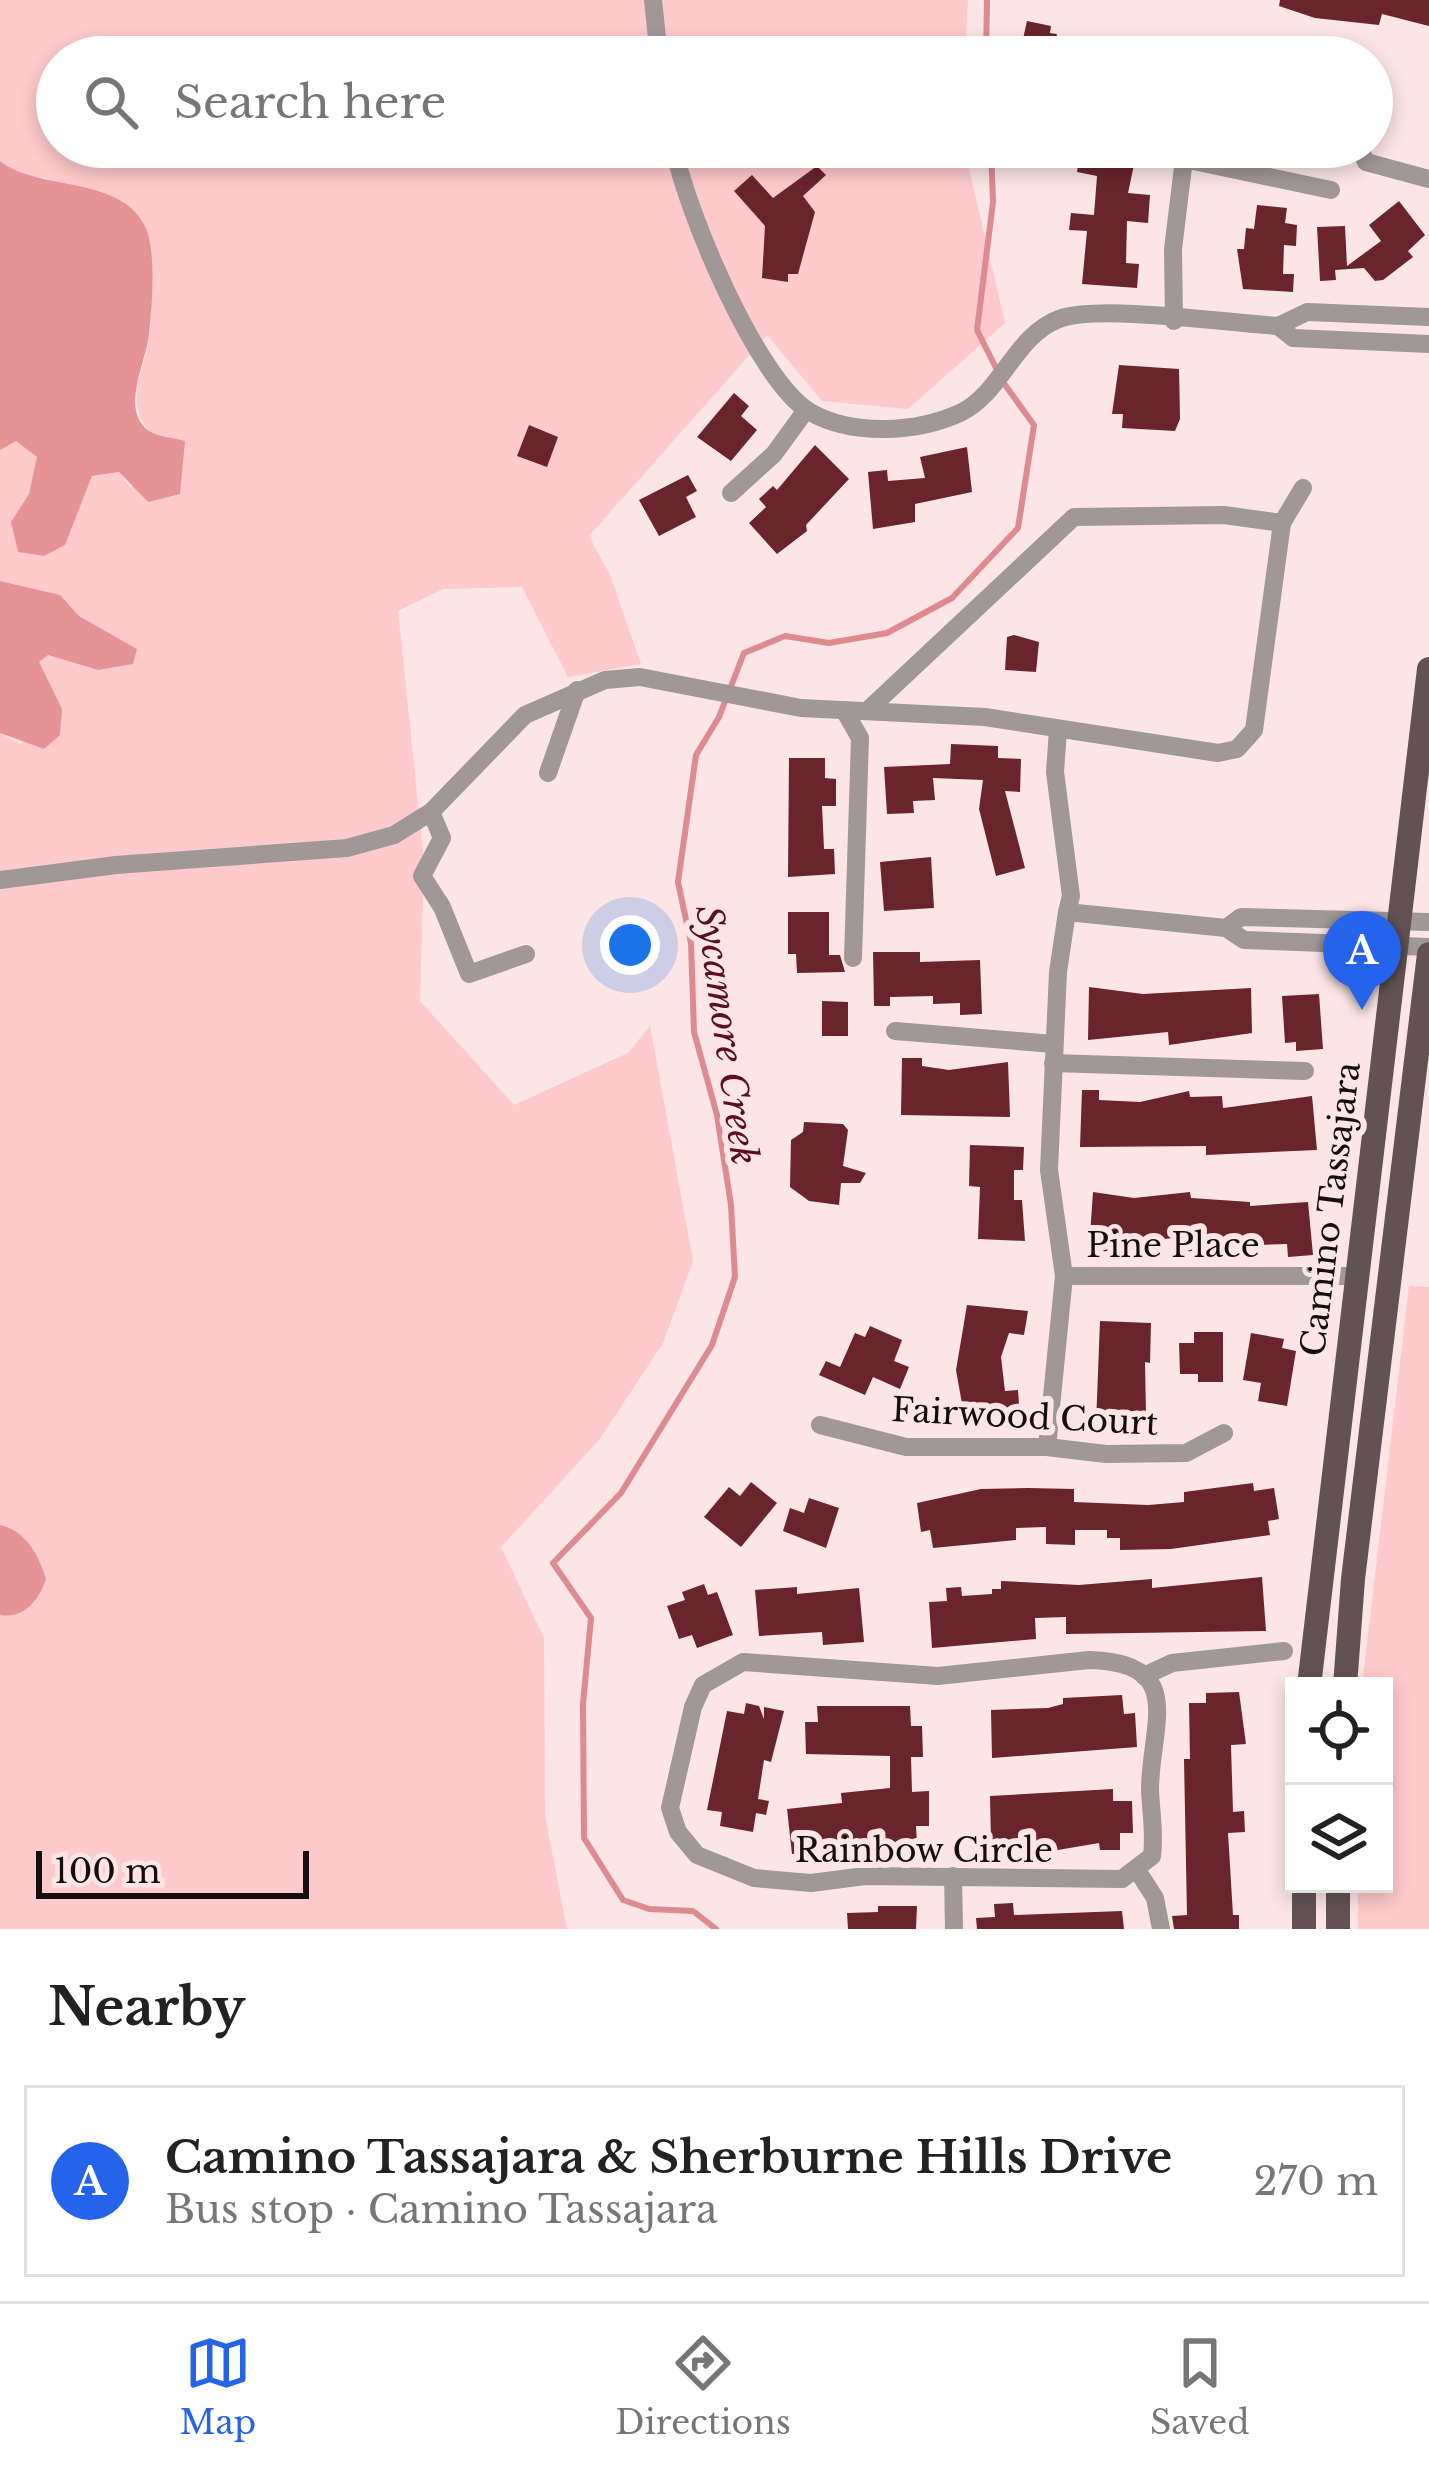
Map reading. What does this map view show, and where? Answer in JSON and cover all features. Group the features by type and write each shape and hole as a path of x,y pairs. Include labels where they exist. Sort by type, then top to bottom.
{"main road":[{"name":"Camino Tassajara","path":"1310,1677 1429,669"},
{"name":"Camino Tassajara","path":"1347,1677 1353,1579 1429,951"},
{"path":"1304,1893 1304,1929"},
{"path":"1338,1893 1338,1929"}],"street":[{"path":"653,0 657,36"},
{"path":"680,168 698,232 722,286 806,410 844,427 883,430 961,412 1030,338 1076,315 1278,326 1306,312 1429,316"},
{"path":"1174,321 1173,249 1183,168"},
{"path":"1227,168 1331,190"},
{"path":"1388,168 1429,179"},
{"path":"1278,326 1293,338 1429,344"},
{"path":"731,493 774,454 806,410"},
{"path":"0,880 116,865 347,848 394,836 431,812 525,715 577,690 640,677 844,710 921,710 1218,753 1248,741 1254,730 1282,523 1303,488"},
{"path":"868,710 1074,517 1134,512 1282,523"},
{"path":"548,773 577,690"},
{"path":"844,710 860,739 853,958"},
{"path":"1047,1447 1064,1276 1049,1170 1053,1054 1071,896 1054,772 1058,730"},
{"path":"431,812 442,838 422,876 442,907 469,974 526,954"},
{"path":"1067,913 1226,928 1241,917 1396,934 1429,951"},
{"path":"1396,934 1429,922"},
{"path":"895,1031 1053,1054 1305,1071"},
{"name":"Pine Place","path":"1064,1276 1354,1276"},
{"name":"Fairwood Court","path":"820,1425 906,1447 1047,1447 1106,1454 1186,1453 1224,1433"},
{"path":"1161,1929 1155,1898 1137,1870 1152,1856 1150,1789 1160,1711 1144,1676 1172,1663 1284,1651"},
{"name":"Rainbow Circle","path":"1137,1870 1102,1882 953,1876 811,1883 754,1878 697,1855 678,1832 670,1808 703,1685 743,1662 938,1676 1118,1660 1144,1676"},
{"path":"953,1876 954,1929"}],"shaded area":[{"path":"0,0 968,0 966,36 36,36 36,168 969,168 1005,323 908,409 822,401 767,335 589,536 610,575 641,664 568,677 522,587 443,589 398,611 424,861 420,1001 514,1105 628,1053 650,1026 693,1261 663,1343 599,1440 501,1547 544,1638 545,1816 567,1929 0,1929 0,733 20,744 62,709 38,663 48,655 98,670 137,649 79,616 59,595 0,581 0,450 16,440 38,457 29,494 12,522 18,552 44,556 65,545 92,476 119,472 131,488 150,432 137,395 151,314 149,263 46,178 18,175 0,161"},
{"path":"0,161 16,171 101,192 136,213 150,242 152,282 136,411 149,431 185,441 180,494 148,502 119,472 92,476 65,545 44,556 18,552 11,522 29,494 37,457 16,441 0,450"},
{"path":"0,581 60,595 79,616 137,649 133,664 98,670 48,655 39,662 62,709 60,735 44,749 0,733"},
{"path":"1409,1286 1429,1287 1429,1929 1358,1929 1358,1893 1393,1893 1393,1677 1363,1677"},
{"path":"0,1525 17,1532 30,1545 46,1579 29,1606 9,1615 0,1615"}],"building":[{"path":"1280,0 1429,0 1429,26 1382,14 1379,25 1315,18 1279,6"},
{"path":"1027,21 1051,26 1050,33 1057,34 1057,36 1024,36"},
{"path":"814,168 826,175 803,196 815,212 798,274 788,274 788,282 762,278 765,226 734,191 752,175 773,198"},
{"path":"1078,168 1133,168 1128,193 1150,195 1148,223 1127,221 1126,263 1139,264 1137,288 1082,284 1087,231 1069,230 1071,213 1094,215 1097,176 1077,172"},
{"path":"1399,201 1425,235 1408,251 1413,257 1383,280 1375,281 1364,268 1335,270 1336,280 1320,281 1317,227 1345,226 1347,266 1381,241 1369,225"},
{"path":"1257,205 1287,208 1285,223 1297,225 1296,246 1284,245 1283,274 1294,274 1293,292 1243,289 1237,249 1244,249 1246,228 1254,229"},
{"path":"1119,365 1179,369 1180,419 1175,431 1122,428 1123,414 1112,414"},
{"path":"734,393 749,406 741,416 757,430 731,461 697,437"},
{"path":"529,425 558,437 547,467 517,456"},
{"path":"815,445 849,479 806,525 807,531 777,554 749,523 766,507 759,499 773,486 777,490"},
{"path":"967,447 972,492 915,504 915,522 873,529 868,472 887,470 888,481 925,478 920,457"},
{"path":"688,475 697,491 686,497 696,517 659,536 639,500"},
{"path":"1007,637 1039,642 1036,672 1005,670"},
{"path":"951,744 998,746 998,758 1021,759 1020,792 1005,791 1025,868 996,876 979,809 983,780 933,778 935,800 913,801 914,813 887,814 884,767 950,764"},
{"path":"789,758 825,758 825,778 836,779 836,806 822,806 824,849 834,849 835,874 788,877"},
{"path":"931,857 934,908 884,911 880,862"},
{"path":"788,912 829,912 829,955 840,955 845,972 797,973 796,954 788,954"},
{"path":"873,952 920,952 920,962 980,960 982,1014 960,1015 960,1003 933,1004 933,996 890,997 890,1006 874,1006"},
{"path":"1089,987 1143,994 1251,988 1252,1033 1169,1045 1168,1032 1088,1040"},
{"path":"1319,994 1323,1049 1296,1051 1296,1042 1285,1043 1282,996"},
{"path":"822,1001 848,1002 848,1036 822,1036"},
{"path":"902,1058 922,1058 922,1066 949,1070 1008,1062 1010,1117 901,1115"},
{"path":"1082,1090 1099,1090 1099,1100 1140,1102 1189,1091 1190,1097 1222,1096 1223,1108 1312,1096 1317,1150 1206,1155 1206,1146 1080,1147"},
{"path":"804,1122 843,1124 848,1130 843,1166 866,1173 860,1183 841,1183 839,1205 809,1201 790,1187 791,1140 803,1132"},
{"path":"970,1145 1024,1147 1023,1170 1014,1170 1014,1200 1022,1200 1025,1241 978,1239 980,1187 969,1186"},
{"path":"1093,1192 1134,1198 1190,1192 1191,1198 1250,1202 1250,1206 1308,1202 1313,1255 1288,1257 1287,1244 1229,1246 1229,1252 1175,1251 1174,1238 1114,1244 1113,1252 1089,1250"},
{"path":"967,1305 1028,1311 1024,1335 1009,1333 1001,1357 1005,1391 1018,1390 1020,1419 1004,1420 1003,1411 964,1415 956,1370"},
{"path":"1100,1321 1151,1323 1150,1363 1145,1362 1146,1415 1129,1415 1129,1423 1096,1424"},
{"path":"870,1326 902,1340 894,1361 909,1367 900,1389 873,1377 865,1395 819,1375 826,1361 840,1367 855,1333 865,1337"},
{"path":"1194,1332 1223,1332 1223,1382 1198,1382 1198,1374 1180,1374 1179,1343 1194,1343"},
{"path":"1251,1333 1284,1339 1282,1348 1296,1351 1287,1406 1258,1401 1261,1383 1243,1380"},
{"path":"751,1482 777,1503 741,1547 704,1517 729,1487 740,1496"},
{"path":"1253,1483 1254,1491 1274,1488 1279,1519 1268,1521 1270,1535 1171,1549 1120,1550 1120,1538 1107,1538 1107,1530 1075,1530 1075,1545 1046,1544 1046,1527 1016,1528 1016,1540 933,1548 930,1530 921,1532 917,1503 981,1489 1028,1488 1074,1489 1074,1502 1148,1505 1184,1502 1184,1492"},
{"path":"809,1498 839,1508 826,1548 783,1531 790,1508 804,1513"},
{"path":"1262,1577 1266,1631 1066,1634 1066,1617 1035,1618 1036,1639 932,1648 929,1602 947,1601 946,1588 961,1587 962,1596 992,1594 992,1589 1001,1589 1001,1581 1079,1585 1152,1579 1152,1588"},
{"path":"704,1584 708,1595 717,1592 733,1635 697,1648 692,1635 679,1639 667,1606 685,1600 682,1592"},
{"path":"797,1587 797,1594 859,1588 864,1642 823,1645 822,1632 759,1636 755,1590"},
{"path":"1239,1692 1246,1744 1231,1745 1233,1812 1244,1811 1245,1832 1228,1833 1233,1915 1239,1915 1239,1929 1174,1929 1172,1916 1187,1915 1184,1759 1190,1759 1189,1703 1206,1703 1206,1693"},
{"path":"1122,1695 1124,1714 1135,1713 1137,1747 992,1758 991,1710 1048,1708 1063,1704 1063,1698"},
{"path":"746,1703 759,1706 764,1719 764,1707 784,1711 771,1762 764,1760 758,1799 769,1801 766,1815 756,1813 753,1832 720,1826 722,1812 707,1810 727,1711 744,1714"},
{"path":"817,1706 910,1706 911,1726 922,1726 923,1757 911,1757 912,1792 929,1791 929,1826 916,1826 917,1843 792,1854 787,1809 842,1803 841,1793 890,1788 890,1756 806,1754 805,1722 818,1722"},
{"path":"1113,1789 1113,1801 1132,1801 1133,1833 1120,1833 1120,1850 1100,1850 1099,1843 1052,1851 1051,1841 991,1843 990,1796"},
{"path":"1013,1903 1014,1915 1122,1911 1124,1929 977,1929 976,1918 995,1917 994,1904"},
{"path":"878,1906 917,1906 916,1929 848,1929 847,1913 878,1912"}],"waterway":[{"name":"Sycamore Creek","path":"986,36 987,0"},
{"name":"Sycamore Creek","path":"992,168 993,202 977,330 997,370"},
{"name":"Sycamore Creek","path":"716,1929 693,1911 649,1909 623,1900 584,1838 583,1704 591,1618 553,1563 621,1493 712,1345 735,1277 731,1205 717,1115 694,1032 691,943 678,882 696,755 719,717 744,653 785,636 829,643 887,633 952,598 1018,528 1034,425 1003,382"}],"place":[{"name":"Camino Tassajara & Sherburne Hills Drive","path":"1362,1010"}]}
